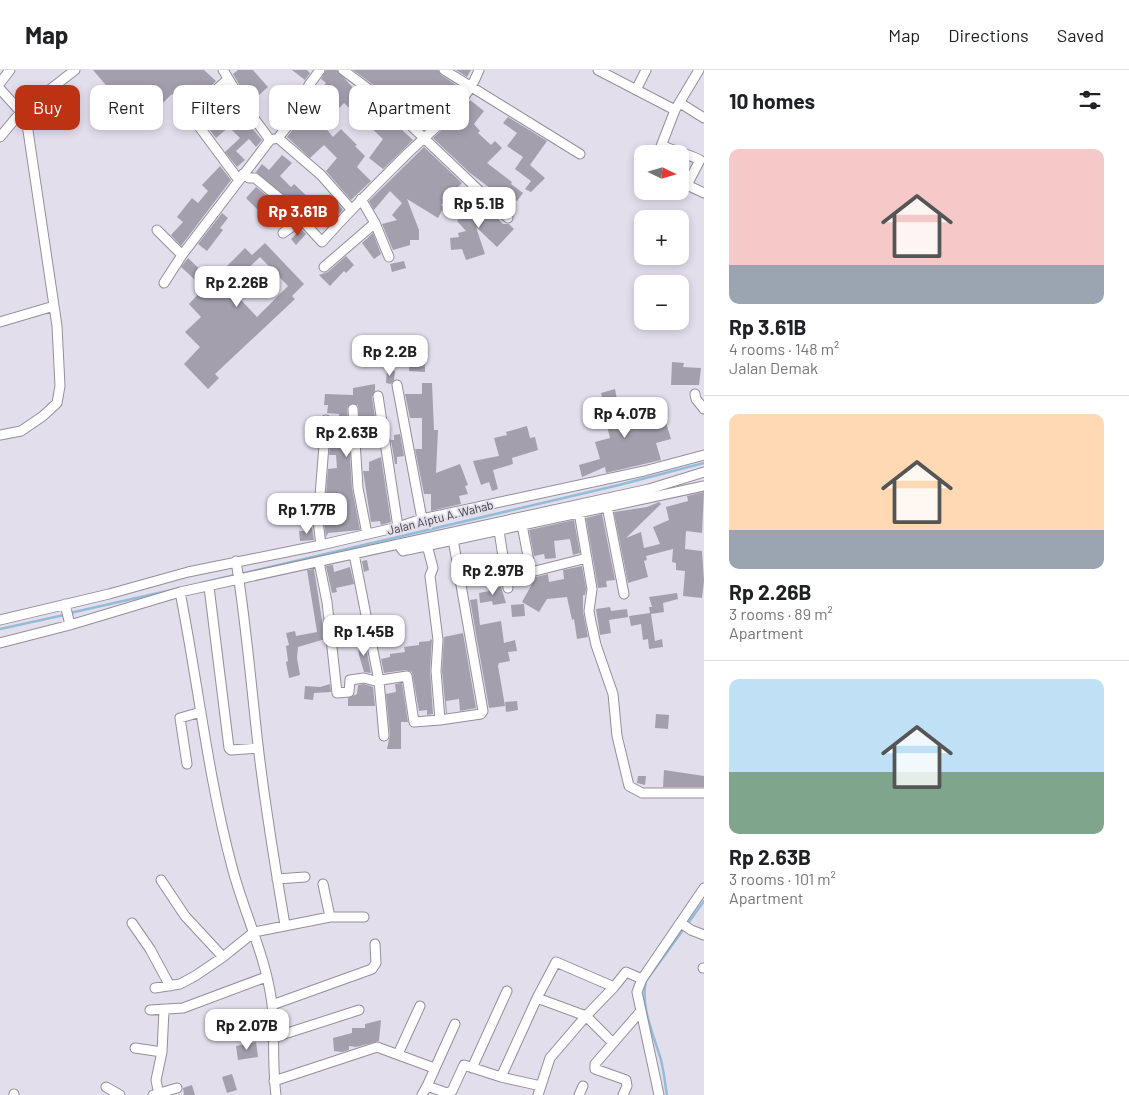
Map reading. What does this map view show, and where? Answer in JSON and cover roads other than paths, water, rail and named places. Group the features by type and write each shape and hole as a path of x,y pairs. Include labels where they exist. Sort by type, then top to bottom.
{"street":[{"path":"0,83 10,70"},
{"path":"56,85 75,70"},
{"path":"223,70 274,139 321,174 351,209"},
{"path":"164,283 182,255 241,176 298,114 309,85 320,70"},
{"path":"343,70 386,102 508,218"},
{"path":"444,70 580,154"},
{"path":"228,79 208,97 192,117 241,176 255,178 289,206 322,242 351,209 455,109 472,88 479,70"},
{"path":"598,70 636,90 704,118"},
{"path":"636,90 646,70"},
{"path":"662,145 678,106 699,70"},
{"path":"0,89 15,105"},
{"path":"0,137 15,119"},
{"path":"0,434 21,431 57,403 60,386 59,344 28,130"},
{"path":"689,155 700,160 689,176"},
{"path":"689,186 704,193"},
{"path":"361,199 375,223 389,257"},
{"path":"283,233 301,220"},
{"path":"324,266 375,223"},
{"path":"157,230 182,255"},
{"path":"0,322 54,306"},
{"path":"397,385 422,519"},
{"path":"695,394 696,399 704,409"},
{"path":"378,396 398,527"},
{"path":"353,408 358,488 367,534"},
{"path":"321,545 318,515 326,420"},
{"name":"Jalan Aiptu A. Wahab","path":"0,620 236,562 398,527 422,519 665,467 704,455"},
{"path":"665,467 670,485"},
{"path":"398,544 405,551 607,506 704,472"},
{"path":"0,643 180,592 209,587 239,577 319,562 670,485 704,486"},
{"path":"607,506 624,594"},
{"path":"579,512 592,593 589,611 591,622 596,645 614,700 617,736 630,786 642,793 704,793"},
{"path":"522,525 530,570 532,572 587,558"},
{"path":"499,531 508,588"},
{"path":"319,562 328,610 336,692 348,692 350,680 362,678 379,681 407,676 414,722 481,714 483,711 453,540"},
{"path":"428,546 433,568 430,576 438,640 436,671 440,720"},
{"path":"354,554 379,681 384,736"},
{"path":"236,562 247,631 258,748 277,879 286,926"},
{"path":"209,587 229,748 231,750 258,748"},
{"path":"180,592 231,866 254,932 272,1005 276,1095"},
{"path":"66,605 70,623"},
{"path":"187,764 180,718 201,712"},
{"path":"277,879 306,877"},
{"path":"161,880 185,916 223,957"},
{"path":"324,884 330,917"},
{"path":"659,1095 637,992 642,979 682,923 704,888"},
{"path":"155,988 180,984 195,976 223,957 254,932 330,917 364,917"},
{"path":"132,923 150,949 170,986"},
{"path":"682,923 691,930 704,935"},
{"path":"272,1005 372,969 376,963 375,944"},
{"path":"501,1076 556,962 614,987"},
{"path":"426,1086 450,1092 453,1090 462,1066 501,1076 539,1091 550,1058 626,972 642,979"},
{"path":"150,1010 182,1008 266,977"},
{"path":"472,1068 507,991"},
{"path":"537,998 586,1016 613,1043"},
{"path":"398,1054 420,1006"},
{"path":"164,1010 162,1052 156,1080 157,1094 177,1088"},
{"path":"272,1038 360,1010"},
{"path":"623,1095 627,1086 626,1080 594,1067 640,1012"},
{"path":"422,1095 455,1024"},
{"path":"274,1081 377,1046 434,1068"},
{"path":"135,1048 162,1052"},
{"path":"579,1095 582,1086"},
{"path":"106,1087 120,1095"}],"waterway":[{"path":"240,574 619,485 704,463"},
{"path":"201,583 235,575"},
{"path":"70,613 176,589"},
{"path":"0,629 64,615"},
{"path":"667,1095 661,1060 646,1011 646,981 704,901"}]}
